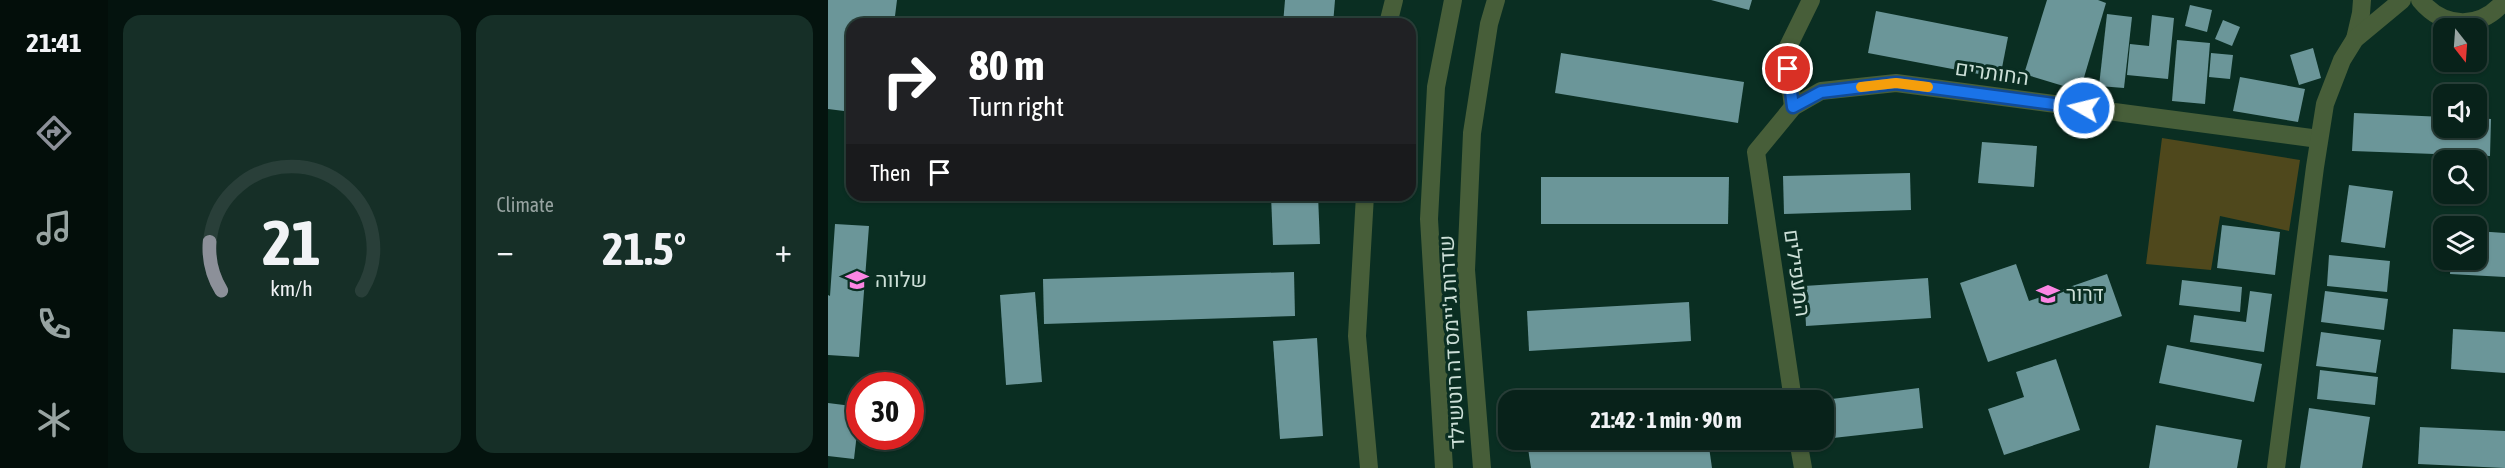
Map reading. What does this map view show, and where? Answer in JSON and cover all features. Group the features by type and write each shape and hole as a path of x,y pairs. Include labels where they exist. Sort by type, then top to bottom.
{"street":[{"path":"1390,18 1394,0"},
{"name":"שדרות ג'יימס דה רוטשילד","path":"1444,468 1429,219 1436,87 1453,0"},
{"name":"שדרות ג'יימס דה רוטשילד","path":"1482,468 1466,270 1472,133 1489,24 1496,0"},
{"path":"1793,107 1786,51 1811,0"},
{"path":"2355,39 2362,0"},
{"path":"2276,468 2325,104 2342,60 2355,39 2402,0"},
{"path":"2420,0 2435,15 2444,20 2466,23 2487,17 2505,0"},
{"path":"2487,17 2505,23"},
{"name":"החותרים","path":"1756,152 1793,107 1821,92 1896,83 2319,140"},
{"name":"המעפילים","path":"1756,152 1792,390"},
{"path":"1365,201 1357,336 1369,468"},
{"path":"1800,450 1803,468"}],"shaded area":[{"path":"2162,138 2300,160 2289,231 2220,216 2211,270 2146,264"}],"building":[{"path":"828,0 897,0 895,18 846,18 846,111 828,109"},
{"path":"1285,0 1335,0 1334,18 1284,18"},
{"path":"1711,0 1752,0 1749,10"},
{"path":"2047,0 2098,0 2106,3 2080,91 2024,74"},
{"path":"2190,5 2212,10 2207,32 2185,26"},
{"path":"1876,11 2008,37 2000,78 1868,53"},
{"path":"2107,14 2132,17 2124,88 2099,86"},
{"path":"2152,15 2174,18 2168,79 2127,75 2130,44 2149,46"},
{"path":"2223,20 2240,27 2232,46 2215,39"},
{"path":"2177,40 2210,43 2205,104 2172,101"},
{"path":"2313,48 2321,78 2299,85 2290,55"},
{"path":"1561,53 1744,82 1738,123 1555,93"},
{"path":"2211,53 2233,55 2230,79 2209,77"},
{"path":"2240,77 2305,89 2298,122 2233,111"},
{"path":"2354,113 2433,117 2433,138 2487,138 2487,119 2491,119 2490,156 2487,156 2487,150 2433,150 2433,154 2352,151"},
{"path":"1982,142 2037,146 2034,187 1978,183"},
{"path":"1910,173 1911,210 1784,214 1783,176"},
{"path":"1541,177 1729,177 1728,224 1541,224"},
{"path":"2349,185 2393,191 2385,248 2341,242"},
{"path":"1271,201 1318,201 1320,244 1273,245"},
{"path":"835,224 869,226 859,357 828,355 828,295 830,296"},
{"path":"2222,225 2280,232 2275,275 2217,268"},
{"path":"2487,232 2505,233 2505,277 2450,274 2450,270 2487,270"},
{"path":"2329,255 2390,261 2387,292 2327,286"},
{"path":"2016,264 2029,301 2107,274 2122,316 1988,362 1960,283"},
{"path":"1294,272 1295,316 1044,324 1043,279"},
{"path":"1928,278 1931,318 1806,326 1804,286"},
{"path":"2182,280 2242,287 2240,312 2179,305"},
{"path":"2250,291 2272,294 2264,352 2190,342 2194,315 2246,322"},
{"path":"2325,291 2388,299 2384,330 2321,322"},
{"path":"1035,292 1042,382 1006,385 1000,295"},
{"path":"1689,302 1691,341 1529,351 1527,311"},
{"path":"2453,329 2505,332 2505,373 2451,369"},
{"path":"2321,332 2381,340 2376,373 2316,366"},
{"path":"1317,338 1323,436 1280,439 1273,341"},
{"path":"2167,345 2262,364 2254,402 2159,383"},
{"path":"2056,359 2080,430 2004,455 1988,409 2024,397 2016,372"},
{"path":"2320,370 2378,377 2375,405 2317,399"},
{"path":"1919,388 1923,428 1834,438 1834,399"},
{"path":"828,403 846,405 846,450 855,450 854,459 828,456"},
{"path":"2309,408 2370,417 2362,468 2300,468"},
{"path":"2156,425 2242,440 2237,468 2149,468"},
{"path":"2420,427 2505,431 2505,468 2418,464"},
{"path":"1528,450 1709,450 1712,468 1531,468"}],"slow traffic":[{"path":"1861,87 1896,83 1928,87"}],"place":[{"name":"שלווה","path":"857,280"},
{"name":"דרור","path":"2048,294"}],"route":[{"path":"1788,69 1793,107 1821,92 1896,83 2084,108"}]}
